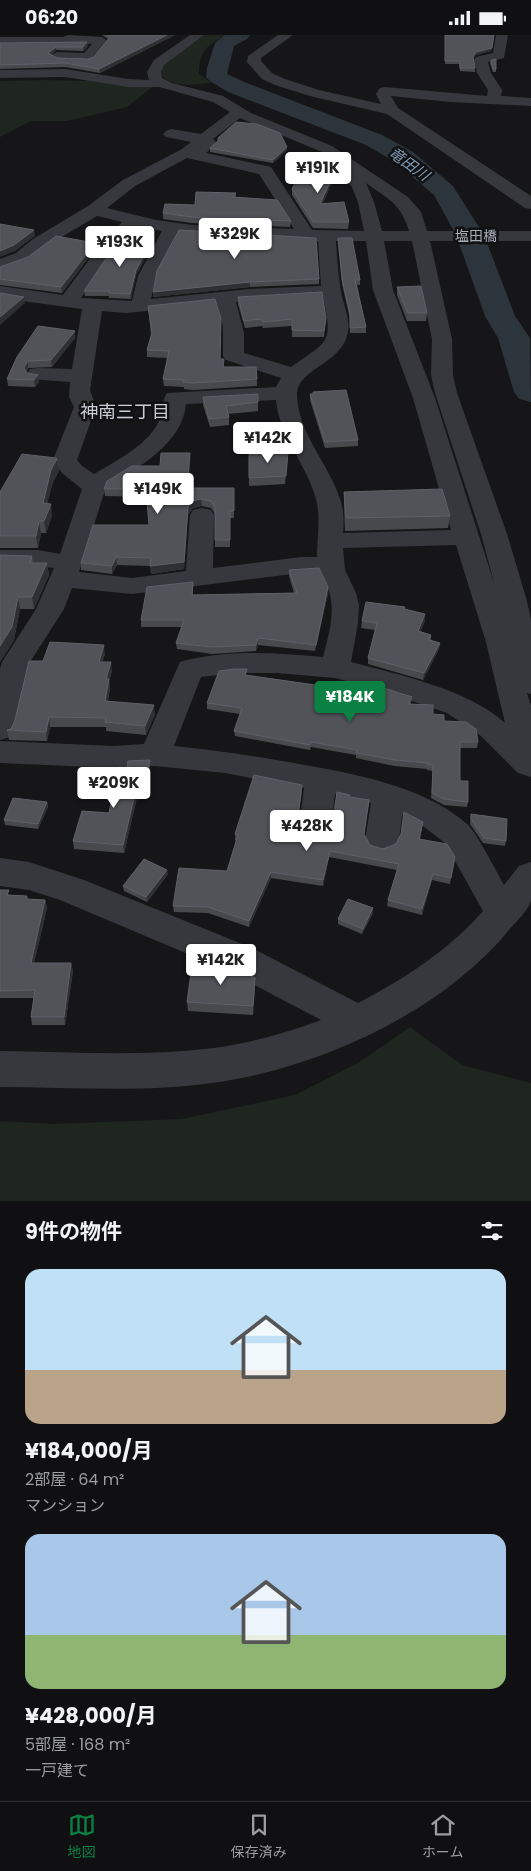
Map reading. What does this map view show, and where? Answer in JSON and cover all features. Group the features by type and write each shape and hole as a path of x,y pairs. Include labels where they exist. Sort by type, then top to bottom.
{"street":[{"path":"161,83 154,77 156,66 198,35"},
{"path":"287,35 255,57 254,62 267,76 315,93 392,111 531,204"},
{"path":"493,100 495,90 484,73 481,60 498,55 502,35"},
{"path":"0,41 63,47"},
{"path":"47,73 63,47"},
{"path":"0,49 63,47"},
{"path":"17,60 63,47"},
{"path":"0,74 74,74 138,85 161,83 218,99 233,106 239,112 327,149 402,201 412,212 420,236 442,339 442,375 446,393 494,534 531,684"},
{"path":"392,111 383,94 385,91 450,98 531,102"},
{"path":"0,267 22,257 40,243 94,210 129,183 187,152 239,112"},
{"path":"93,484 138,458 160,437 172,419 176,408 175,398 289,384 323,357 331,349 337,338 339,324 317,236 264,170 193,155 212,141 207,136 171,134"},
{"path":"305,139 310,145 354,178 366,202 383,290 424,398 500,642 530,765"},
{"name":"塩田橋","path":"94,210 172,228 317,236 531,236"},
{"path":"93,484 67,467 65,460 85,407 80,397 81,303 98,260 132,220"},
{"path":"140,306 147,276 172,228"},
{"path":"0,292 81,303 140,306 224,297 331,291"},
{"path":"224,297 236,337 233,356 289,384"},
{"path":"38,374 81,376"},
{"path":"289,384 292,420 328,500 331,553 345,599 345,611 335,668"},
{"path":"0,729 16,662 50,609 66,571 94,489 93,484"},
{"path":"199,578 202,515"},
{"path":"0,558 38,558 66,571 132,585 301,565 331,553 467,537"},
{"path":"156,755 190,669 234,663 277,663 335,668 385,681 458,706 492,728 530,765"},
{"path":"0,752 114,757 156,755 226,762 321,779 388,796 431,814 457,834 503,914"},
{"path":"316,819 321,779"},
{"path":"382,840 388,796"},
{"path":"0,872 29,876 72,890 239,959 358,1021"},
{"path":"0,1069 114,1069 209,1066 278,1052 338,1032 410,994 468,949 503,914 531,876"}],"shaded area":[{"path":"204,35 228,35 210,45 203,53 201,59 199,74 212,83 178,84 161,75 163,64"},
{"path":"0,81 91,81 152,87 127,107 67,121 31,121 0,137"},
{"path":"410,1027 462,1065 531,1083 531,1201 0,1201 0,1121 53,1124 182,1119 295,1095 358,1063"}],"building":[{"path":"107,35 167,35 99,69 65,63 0,65 0,43 87,42 83,47 56,47 48,53 57,58 88,59 94,57 110,37"},
{"path":"445,35 494,35 492,48 476,52 473,56 475,68 460,68 460,61 445,61"},
{"path":"496,59 496,69 493,69 491,60"},
{"path":"236,122 257,124 280,133 287,147 273,160 210,148"},
{"path":"306,161 328,162 327,169 335,171 320,204 344,202 349,222 313,222 292,189"},
{"path":"196,192 236,193 232,197 277,200 291,221 192,217 163,213 165,204 195,205"},
{"path":"0,224 34,230 14,245 0,251"},
{"path":"179,230 316,238 319,279 250,282 153,292 157,271"},
{"path":"56,236 95,243 61,287 0,279 0,267 28,257"},
{"path":"128,238 154,238 136,270 130,294 109,293 109,291 84,291 105,260 116,248 122,250"},
{"path":"338,238 352,238 360,280 355,280 366,327 350,328 350,313 342,279"},
{"path":"421,286 427,313 408,313 397,287"},
{"path":"322,292 326,318 324,331 292,330 292,319 263,322 262,319 244,321 238,297"},
{"path":"0,293 24,297 0,317"},
{"path":"215,299 221,319 220,359 224,359 223,367 256,367 257,379 193,383 183,382 184,380 163,379 169,351 147,350 152,333 148,306"},
{"path":"38,326 75,331 51,360 28,361 24,368 27,373 38,375 34,380 7,379 17,357"},
{"path":"346,390 358,440 325,442 310,394 313,394 313,392"},
{"path":"258,394 258,402 226,406 229,417 209,419 203,397"},
{"path":"249,452 288,452 286,476 249,478"},
{"path":"161,453 190,453 187,488 234,488 234,511 230,511 230,540 215,540 215,507 211,501 201,499 192,501 188,507 184,562 150,566 151,558 116,557 112,566 81,563 93,525 149,525 146,489 104,489 107,481 132,466 160,466"},
{"path":"22,454 57,459 51,470 43,503 51,504 44,521 39,521 36,536 0,536 0,492"},
{"path":"442,489 450,516 346,518 344,492"},
{"path":"0,555 32,556 30,563 47,563 32,597 18,597 12,627 0,646"},
{"path":"319,568 328,587 316,645 258,638 256,645 211,647 176,643 184,620 141,620 147,587 193,582 192,595 297,593 289,570"},
{"path":"366,602 405,607 404,609 425,614 418,631 431,635 429,640 440,643 424,673 368,658 377,623 362,621"},
{"path":"50,642 104,645 99,662 111,662 106,679 109,679 105,701 154,705 145,726 105,722 106,718 49,717 46,732 7,730 11,729 15,720 29,661 43,661"},
{"path":"247,669 245,675 360,691 362,681 412,697 408,704 433,705 433,714 444,715 444,721 466,722 476,729 478,742 460,742 460,781 468,781 468,802 444,799 432,793 433,765 428,765 428,763 395,760 356,753 357,750 311,742 310,745 234,731 242,708 207,703 219,671"},
{"path":"150,760 146,782 138,781 123,845 73,841 82,811 109,813 118,767 127,768 128,761"},
{"path":"254,775 302,785 298,813 304,824 317,827 329,824 334,813 337,792 350,795 349,797 369,800 364,834 370,845 383,849 396,844 401,834 404,812 423,822 419,839 447,844 455,857 451,878 433,874 422,909 388,900 399,864 330,851 323,880 271,872 249,921 208,907 173,906 179,868 227,871 238,835 235,834"},
{"path":"13,798 47,802 38,824 4,820"},
{"path":"471,814 507,819 506,841 484,838 471,819"},
{"path":"144,859 167,870 146,897 123,886"},
{"path":"0,890 9,890 7,895 27,896 26,899 45,900 31,963 71,963 64,1017 31,1017 35,990 0,991"},
{"path":"348,899 373,908 363,929 338,919"},
{"path":"192,966 236,968 255,978 253,1006 187,1002"}],"waterway":[{"name":"竜田川","path":"240,35 225,43 217,68 217,77 236,87 374,140 404,157 444,191 470,235 500,316 514,338 531,392"}],"district":[{"name":"神南三丁目","path":"125,412"}]}
